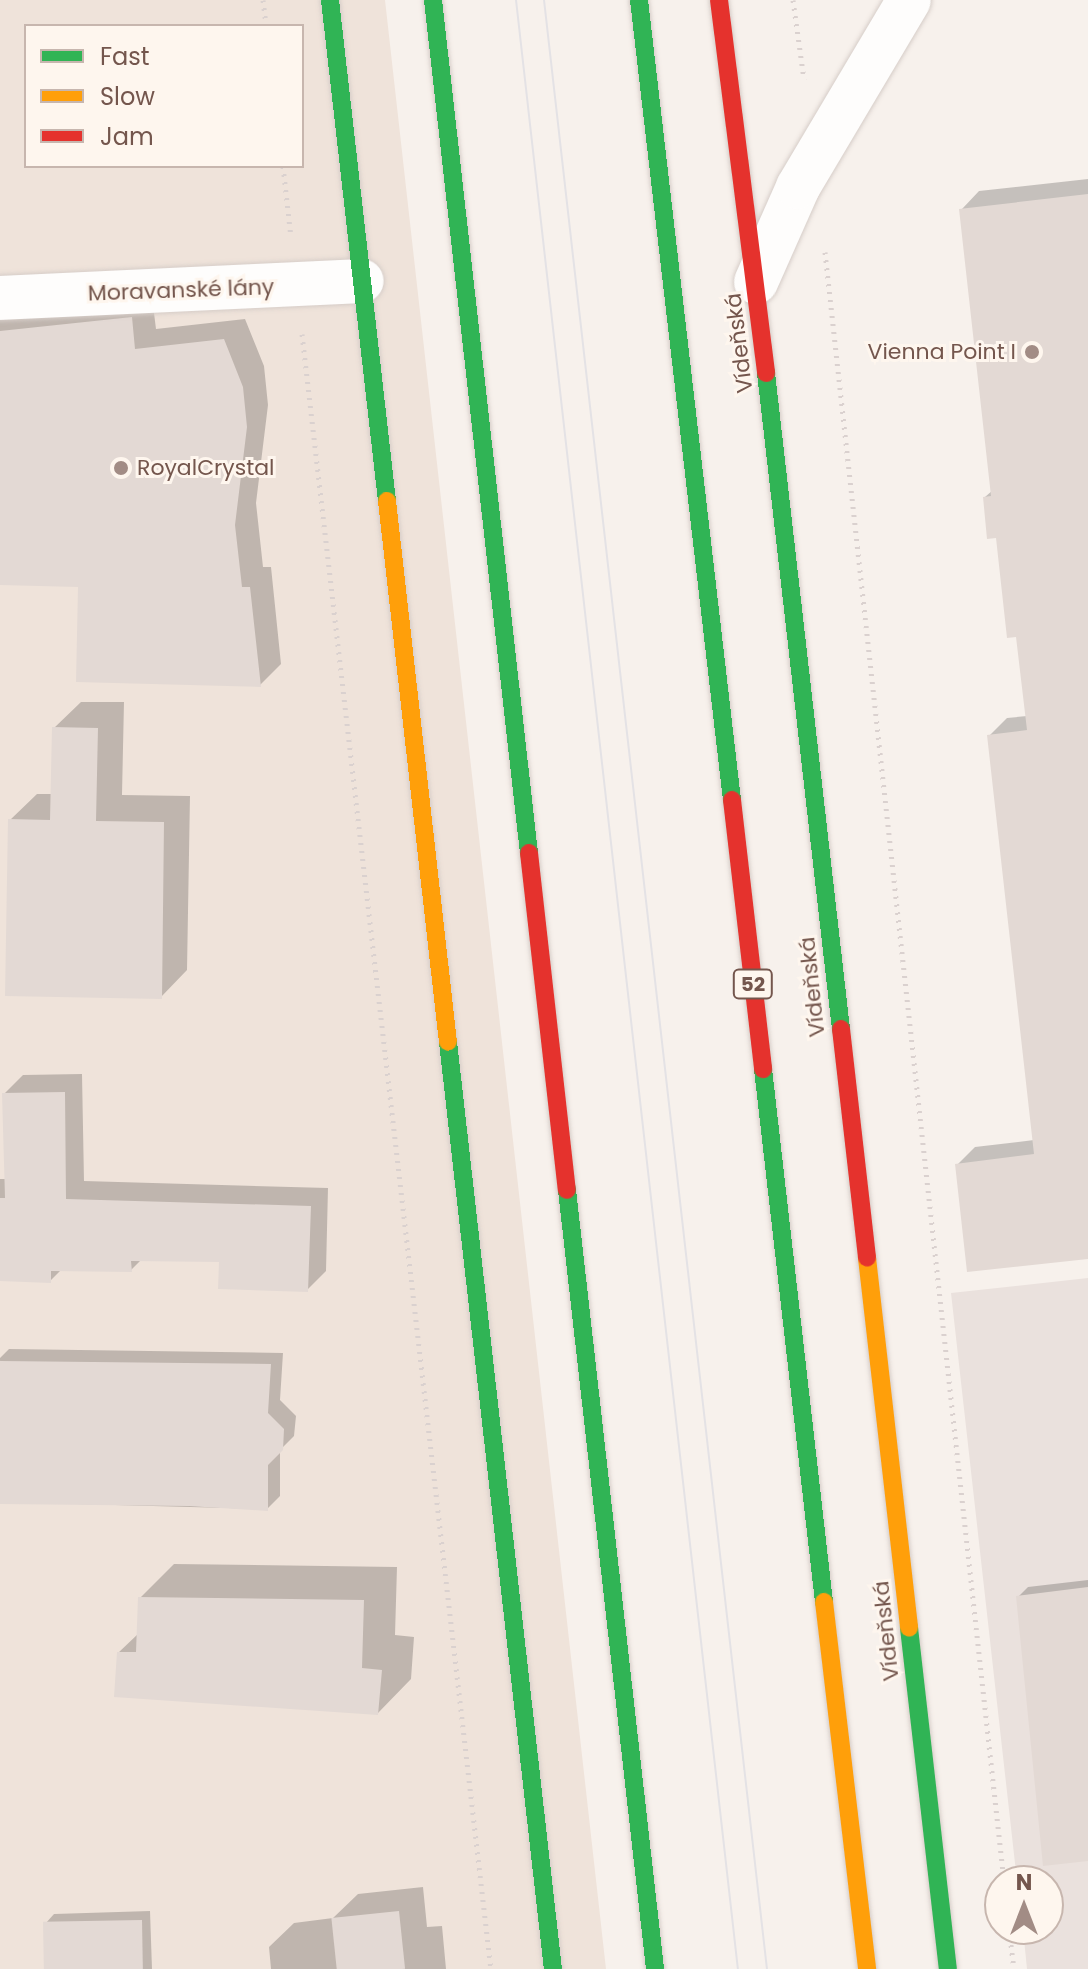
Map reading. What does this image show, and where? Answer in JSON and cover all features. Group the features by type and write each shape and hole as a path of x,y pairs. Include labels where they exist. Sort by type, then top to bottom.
{"main road":[{"path":"330,0 553,1969"},
{"path":"433,0 655,1969"},
{"name":"52","path":"639,0 867,1969"},
{"name":"Vídeňská","path":"719,0 756,282 948,1969"}],"street":[{"path":"756,282 798,187 909,0"},
{"name":"Moravanské lány","path":"0,298 362,281"}],"path":[{"path":"263,0 266,24"},
{"path":"793,0 815,158"},
{"path":"283,168 491,1969"},
{"path":"823,237 1002,1865"},
{"path":"1011,1945 1014,1969"}],"shaded area":[{"path":"0,0 385,0 606,1969 0,1969"},
{"path":"1088,1278 1088,1969 1027,1969 1025,1945 1064,1945 1064,1865 1015,1865 951,1293"}],"building":[{"path":"1088,194 1088,1259 967,1272 955,1164 1034,1154 987,735 1027,730 1016,637 1007,638 996,538 987,539 983,497 991,496 959,209"},
{"name":"RoyalCrystal","path":"132,317 135,349 224,339 243,387 247,427 235,525 242,587 250,587 261,687 76,682 78,587 0,585 0,331"},
{"path":"52,727 98,728 96,821 164,822 162,999 5,996 8,819 50,820"},
{"path":"65,1092 66,1199 311,1206 308,1292 218,1289 219,1262 131,1261 132,1272 51,1271 51,1283 0,1281 0,1198 5,1198 2,1093"},
{"path":"0,1361 271,1364 268,1413 284,1429 283,1450 268,1465 268,1511 189,1506 0,1504"},
{"path":"1088,1587 1088,1861 1043,1865 1016,1596"},
{"path":"138,1597 364,1600 362,1668 382,1670 378,1715 114,1697 117,1652 136,1652"},
{"path":"399,1911 405,1969 337,1969 331,1918"},
{"path":"142,1920 143,1969 44,1969 43,1922"}],"tram line":[{"path":"516,0 738,1969"},
{"path":"544,0 767,1969"}],"traffic: fast":[{"path":"330,0 387,501"},
{"path":"433,0 529,853"},
{"path":"639,0 732,800"},
{"path":"766,373 841,1029"},
{"path":"448,1042 553,1969"},
{"path":"763,1069 824,1602"},
{"path":"567,1190 655,1969"},
{"path":"909,1628 948,1969"}],"traffic: slow":[{"path":"387,501 448,1042"},
{"path":"867,1258 909,1628"},
{"path":"824,1602 867,1969"}],"traffic: jam":[{"path":"719,0 766,373"},
{"path":"732,800 763,1069"},
{"path":"529,853 567,1190"},
{"path":"841,1029 867,1258"}],"place":[{"name":"Vienna Point I","path":"1032,352"},
{"name":"RoyalCrystal","path":"121,468"}]}
